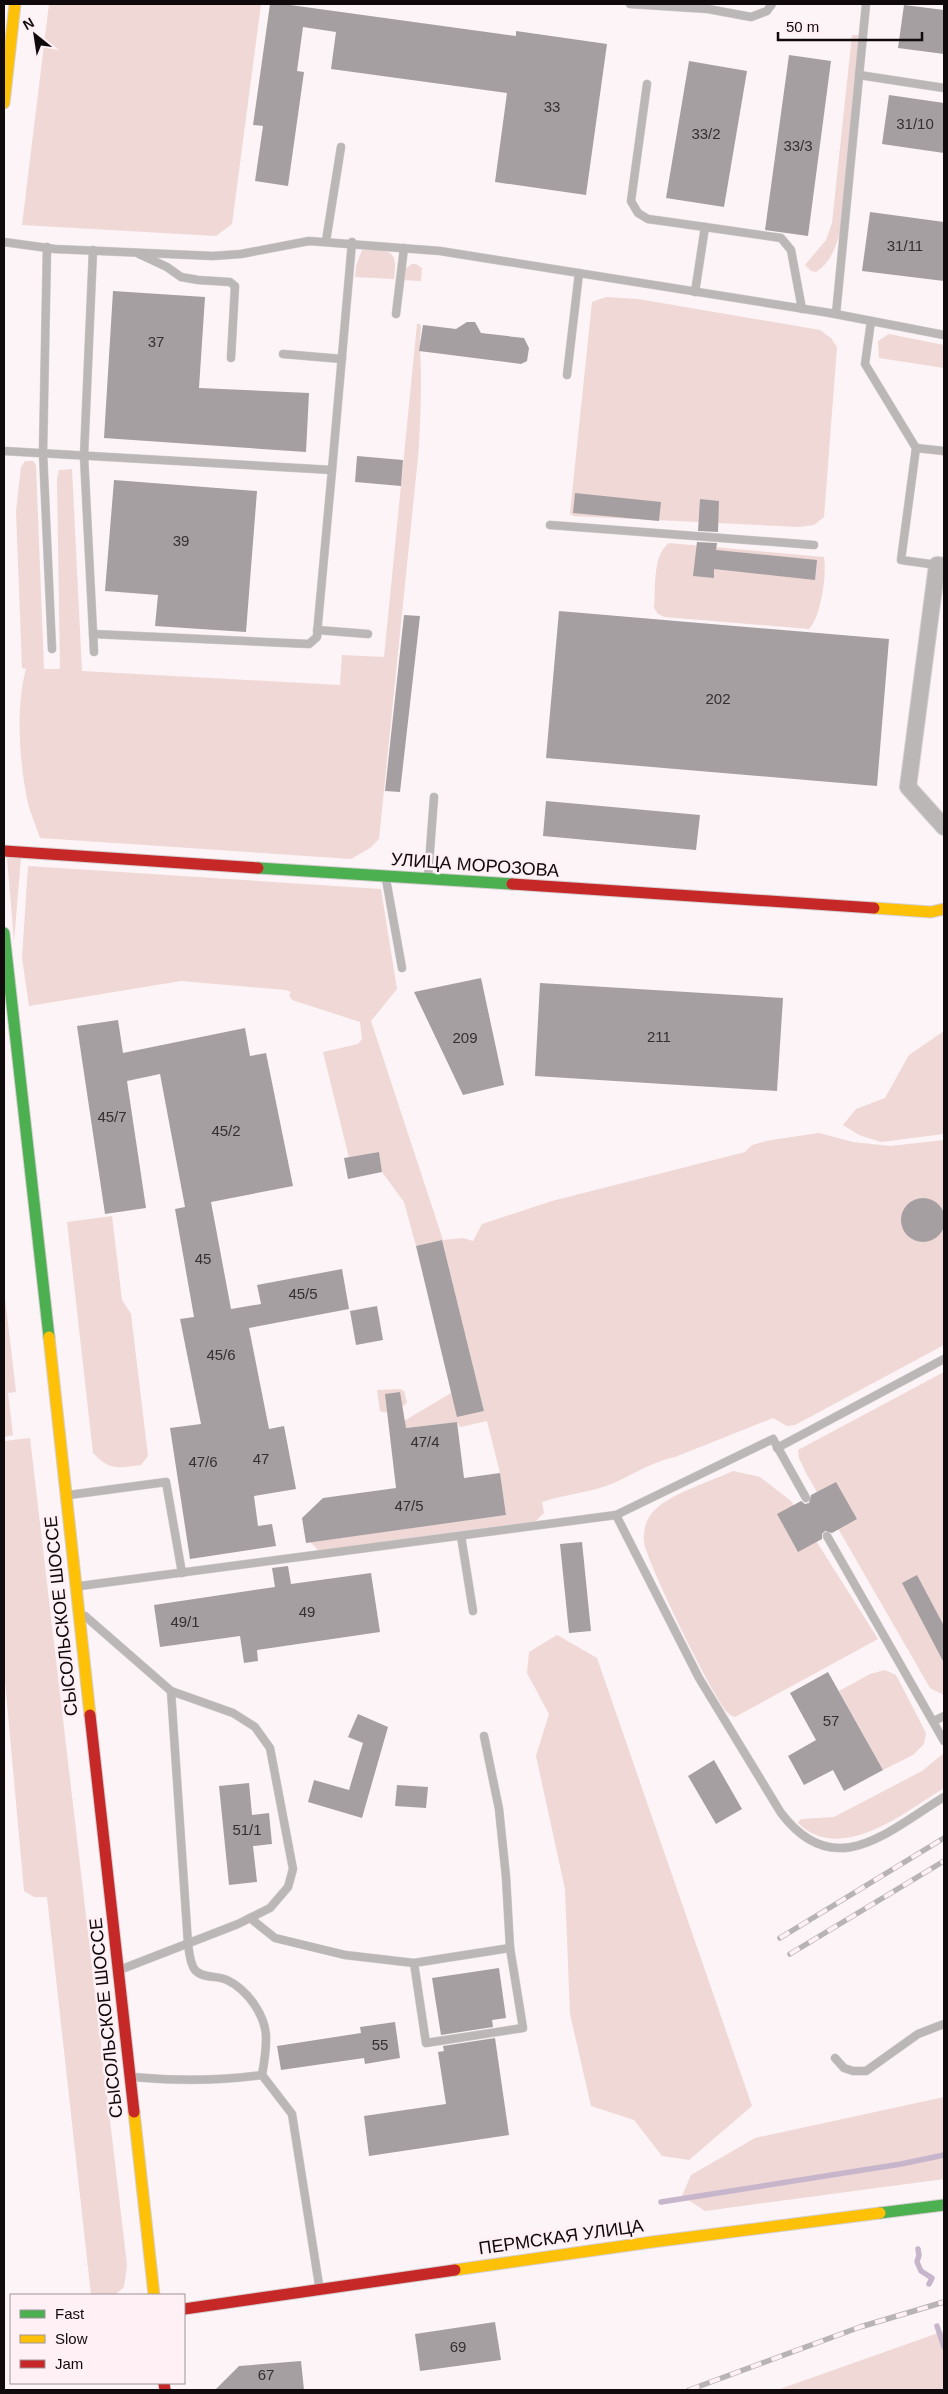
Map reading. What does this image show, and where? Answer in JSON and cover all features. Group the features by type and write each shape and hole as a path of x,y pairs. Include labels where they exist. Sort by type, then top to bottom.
{"main road":[{"path":"4,103 15,4"},
{"name":"УЛИЦА МОРОЗОВА","path":"4,851 931,912 944,909"},
{"name":"СЫСОЛЬСКОЕ ШОССЕ","path":"4,932 154,2294"},
{"name":"ПЕРМСКАЯ УЛИЦА","path":"185,2309 652,2242 944,2205"}],"street":[{"path":"941,565 908,787 944,827"}],"lane":[{"path":"630,4 709,6 750,16 767,11 772,4"},
{"path":"836,314 866,4"},
{"path":"859,75 944,88"},
{"path":"647,84 631,201 638,213 648,219 781,238 791,250 802,309"},
{"path":"326,242 341,147"},
{"path":"695,292 705,227"},
{"path":"4,242 47,248 213,256 241,254 309,241 352,242 440,251 836,314 944,336"},
{"path":"93,634 309,644 316,637 352,242"},
{"path":"47,248 43,453 52,649"},
{"path":"396,314 404,248"},
{"path":"93,250 84,456 94,652"},
{"path":"138,252 167,266 181,276 198,280 230,282 235,286 231,358"},
{"path":"567,375 578,273"},
{"path":"871,321 865,364 916,448 901,560 941,565"},
{"path":"283,354 342,359"},
{"path":"916,448 944,452"},
{"path":"4,451 332,470"},
{"path":"550,525 814,545"},
{"path":"318,630 368,634"},
{"path":"428,879 434,798"},
{"path":"386,876 402,968"},
{"path":"777,1448 944,1359"},
{"path":"76,1587 616,1515 773,1439 806,1498"},
{"path":"66,1495 166,1482 182,1574"},
{"path":"616,1515 699,1678 781,1813 794,1830 824,1847 854,1848 868,1843 944,1796"},
{"path":"461,1536 473,1612"},
{"path":"827,1536 944,1740"},
{"path":"78,1610 171,1691 233,1713 255,1727 270,1748 292,1869 288,1888 270,1908 188,1944 118,1971"},
{"path":"171,1691 188,1944 193,1968 201,1975 227,1980 243,1991 255,2007 263,2023 266,2039 262,2075 292,2114 320,2290"},
{"path":"934,1721 944,1716"},
{"path":"414,1963 426,2043 522,2028 510,1948 506,1877 499,1809 484,1736"},
{"path":"250,1918 275,1938 345,1955 414,1963 510,1948"},
{"path":"835,2058 844,2068 853,2072 866,2071 918,2034 944,2024"},
{"path":"130,2076 175,2080 236,2079 262,2075"}],"shaded area":[{"path":"49,4 261,4 232,224 216,236 22,225"},
{"path":"852,35 860,35 840,232 829,259 816,272 811,271 805,265 826,240 832,223"},
{"path":"370,248 392,255 395,264 394,279 355,277 356,266 362,250"},
{"path":"412,264 422,268 421,281 402,280 403,270"},
{"path":"606,297 638,299 820,330 831,338 837,347 824,517 814,525 799,527 573,516 570,513 592,302"},
{"path":"417,324 420,324 421,328 421,398 418,457 379,839 370,848 351,859 40,838 27,799 20,731 21,698 26,669 22,668 16,511 21,467 25,461 33,461 36,465 44,669 60,669 57,479 59,470 72,469 82,671 340,685 342,655 384,657"},
{"path":"889,334 944,345 944,368 879,358 878,341"},
{"path":"669,543 824,557 825,574 822,595 813,623 809,629 664,617 658,614 654,608 657,564 664,548"},
{"path":"7,858 21,858 14,941"},
{"path":"28,866 381,889 397,989 371,1021 443,1240 463,1238 473,1241 482,1224 552,1201 745,1152 752,1145 771,1140 819,1133 853,1142 890,1146 944,1140 944,1345 795,1425 787,1426 773,1418 675,1457 657,1462 606,1486 542,1502 544,1513 536,1521 319,1551 310,1542 506,1515 500,1473 487,1421 460,1427 457,1422 389,1430 451,1393 464,1407 466,1415 484,1411 442,1240 416,1246 404,1202 382,1172 379,1152 349,1158 323,1052 358,1044 362,1039 360,1022 292,1000 289,995 291,992 286,990 181,981 29,1006 22,958"},
{"path":"944,1031 944,1134 881,1142 859,1135 843,1125 856,1109 885,1098 909,1055"},
{"path":"112,1216 122,1300 131,1314 148,1456 141,1465 120,1467 104,1463 93,1453 67,1222"},
{"path":"4,1289 16,1392 8,1393 13,1435 4,1437"},
{"path":"944,1372 944,1695 930,1688 806,1473 799,1458 798,1450"},
{"path":"400,1389 404,1391 407,1402 405,1405 391,1412 380,1411 377,1390"},
{"path":"30,1438 127,2265 124,2287 116,2294 91,2294 47,1897 34,1897 24,1891 4,1670 4,1441"},
{"path":"733,1471 760,1477 791,1501 878,1639 735,1717 728,1713 720,1703 696,1658 656,1575 644,1540 648,1519 663,1503 686,1490"},
{"path":"557,1635 597,1658 752,2106 689,2160 662,2156 634,2120 591,2106 570,2014 565,1889 536,1756 549,1714 527,1673 529,1652"},
{"path":"885,1670 896,1675 926,1733 924,1744 913,1755 883,1770 839,1691 870,1674"},
{"path":"944,1753 944,1788 892,1821 853,1837 833,1839 815,1835 798,1823 801,1819 834,1817 922,1771"},
{"path":"944,2097 944,2179 705,2211 682,2196 691,2175 755,2138"},
{"path":"944,2331 944,2390 777,2390"}],"building":[{"path":"270,4 283,4 516,36 516,31 607,44 586,195 495,182 507,93 331,69 336,32 303,27 297,71 304,72 288,186 255,181 263,126 253,125"},
{"path":"904,5 944,10 944,54 898,48"},
{"path":"789,55 831,61 808,236 765,230"},
{"path":"689,61 747,71 724,207 666,198"},
{"path":"889,95 944,103 944,153 882,144"},
{"path":"870,212 944,222 944,281 862,271"},
{"path":"113,291 205,297 199,388 309,393 306,452 104,438"},
{"path":"467,322 475,322 481,333 524,338 529,348 527,361 521,364 419,351 423,325 456,329"},
{"path":"357,456 403,460 401,486 355,482"},
{"path":"114,480 257,491 246,632 155,626 158,595 105,591"},
{"path":"575,493 661,502 659,521 573,513"},
{"path":"700,499 719,501 718,532 698,531"},
{"path":"697,542 717,543 716,550 817,560 815,580 714,569 714,578 693,576"},
{"path":"559,611 889,639 877,786 546,758"},
{"path":"404,615 420,616 400,792 385,791"},
{"path":"546,801 700,815 696,850 543,836"},
{"path":"481,978 504,1085 463,1095 414,992"},
{"path":"540,983 783,998 777,1091 535,1076"},
{"path":"118,1020 123,1053 245,1028 250,1056 266,1053 293,1186 211,1202 231,1309 261,1304 257,1285 342,1269 349,1309 249,1328 269,1429 284,1426 296,1489 254,1496 258,1526 272,1524 276,1546 190,1559 170,1428 201,1424 180,1319 194,1317 175,1209 185,1207 160,1074 127,1081 146,1208 105,1214 77,1026"},
{"path":"379,1152 382,1172 348,1179 344,1158"},
{"path":"919,1198 927,1198 939,1204 945,1220 939,1236 927,1242 919,1242 907,1236 901,1224 901,1216 907,1204"},
{"path":"442,1240 484,1411 457,1417 416,1246"},
{"path":"377,1306 383,1340 356,1345 350,1311"},
{"path":"400,1392 406,1428 457,1422 464,1478 500,1473 506,1515 306,1543 302,1518 323,1498 396,1488 385,1394"},
{"path":"836,1482 857,1519 832,1533 825,1531 822,1534 822,1539 798,1552 777,1514 801,1501 805,1504 809,1503 811,1495"},
{"path":"582,1542 591,1631 569,1633 560,1544"},
{"path":"288,1566 291,1584 371,1573 380,1632 257,1650 258,1661 244,1663 240,1636 160,1647 154,1605 275,1587 272,1568"},
{"path":"917,1575 944,1626 944,1663 902,1583"},
{"path":"828,1672 883,1770 844,1791 833,1770 804,1785 788,1756 816,1740 790,1693"},
{"path":"358,1714 388,1727 362,1818 308,1802 314,1780 349,1790 363,1743 348,1737"},
{"path":"714,1760 742,1809 716,1824 688,1776"},
{"path":"249,1783 252,1815 269,1813 272,1844 253,1846 257,1882 229,1885 219,1786"},
{"path":"397,1785 428,1787 426,1808 395,1806"},
{"path":"499,1968 506,2018 492,2020 493,2027 441,2035 432,1978"},
{"path":"395,2022 400,2058 365,2064 364,2058 281,2070 277,2046 361,2033 360,2027"},
{"path":"495,2038 509,2135 369,2156 364,2116 446,2104 438,2052 444,2051 443,2046"},
{"path":"495,2322 501,2360 420,2371 415,2334"},
{"path":"301,2361 304,2390 215,2390 239,2366"}],"waterway":[{"path":"661,2202 901,2164 944,2155"},
{"path":"918,2249 917,2262 921,2271 932,2278 929,2284"},
{"path":"937,2326 944,2347"}],"railway":[{"path":"780,1938 944,1838"},
{"path":"790,1954 944,1861"},
{"path":"689,2390 860,2327 944,2302"}],"traffic: fast":[{"path":"258,868 512,884"},
{"path":"4,933 49,1337"},
{"path":"880,2213 944,2205"}],"traffic: slow":[{"path":"4,103 15,4"},
{"path":"874,908 931,912 944,909"},
{"path":"49,1337 90,1715"},
{"path":"134,2112 154,2294"},
{"path":"455,2270 652,2242 880,2213"}],"traffic: jam":[{"path":"4,851 258,868"},
{"path":"512,884 874,908"},
{"path":"90,1715 134,2112"},
{"path":"185,2309 455,2270"},
{"path":"164,2384 165,2390"}]}
